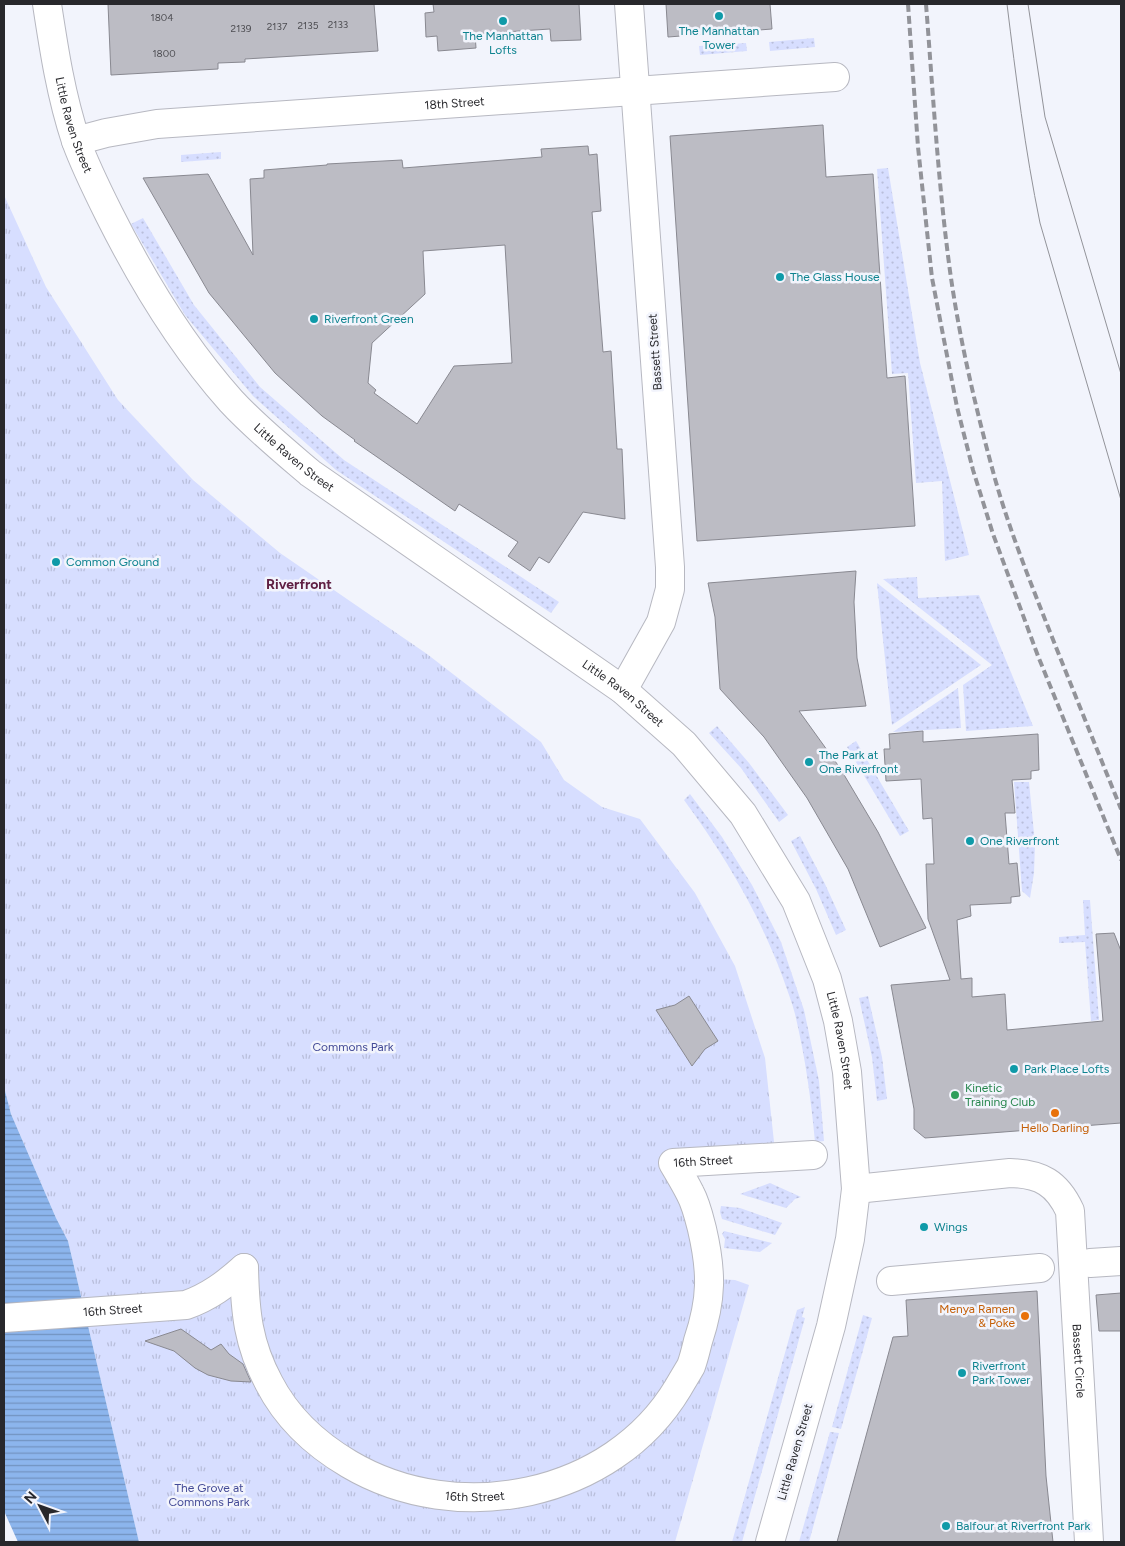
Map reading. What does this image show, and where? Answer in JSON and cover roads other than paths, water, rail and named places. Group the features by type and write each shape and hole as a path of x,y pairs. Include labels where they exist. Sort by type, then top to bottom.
{"street":[{"name":"Little Raven Street","path":"47,4 56,68 76,141 96,187 136,265 170,320 231,401 266,435 310,473 623,690 684,744 743,814 796,901 827,979 838,1021 847,1072 856,1189 850,1239 831,1326 770,1542"},
{"name":"Bassett Street","path":"623,690 661,622 670,589 670,566 629,4"},
{"name":"18th Street","path":"76,141 106,133 157,124 835,77"},
{"name":"16th Street","path":"4,1318 186,1305 198,1301 220,1288 244,1268 246,1316 252,1343 261,1366 277,1398 305,1432 321,1446 360,1470 398,1487 428,1494 460,1497 498,1497 522,1493 570,1479 618,1453 644,1432 667,1406 690,1367 704,1324 710,1292 708,1255 691,1194 673,1164 813,1155"},
{"name":"Bassett Circle","path":"856,1189 1010,1173 1028,1174 1041,1178 1054,1186 1064,1198 1070,1211 1089,1542"},
{"path":"1090,1263 1121,1261"},
{"path":"891,1281 1040,1268"}],"water":[{"path":"4,1087 11,1114 56,1218 68,1241 139,1542 18,1542 4,1511"}],"tram line":[{"path":"1007,4 1025,141 1040,223 1121,500"},
{"path":"1028,4 1045,117 1121,374"}],"railway":[{"path":"908,4 918,147 932,278 957,407 973,470 993,534 1038,656 1121,860"},
{"path":"926,4 939,171 950,271 962,344 979,416 997,484 1016,544 1121,809"}],"place":[{"name":"The Manhattan Tower","path":"719,16"},
{"name":"The Manhattan Lofts","path":"503,21"},
{"name":"The Glass House","path":"780,277"},
{"name":"Riverfront Green","path":"314,319"},
{"name":"Common Ground","path":"56,562"},
{"name":"The Park at One Riverfront","path":"809,762"},
{"name":"One Riverfront","path":"970,841"},
{"name":"Park Place Lofts","path":"1014,1069"},
{"name":"Kinetic Training Club","path":"955,1095"},
{"name":"Hello Darling","path":"1055,1113"},
{"name":"Wings","path":"924,1227"},
{"name":"Menya Ramen & Poke","path":"1025,1316"},
{"name":"Riverfront Park Tower","path":"962,1373"},
{"name":"Balfour at Riverfront Park","path":"946,1526"}],"district":[{"name":"Riverfront","path":"299,584"}],"park label":[{"name":"Commons Park","path":"353,1047"},
{"name":"The Grove at Commons Park","path":"209,1495"}]}
